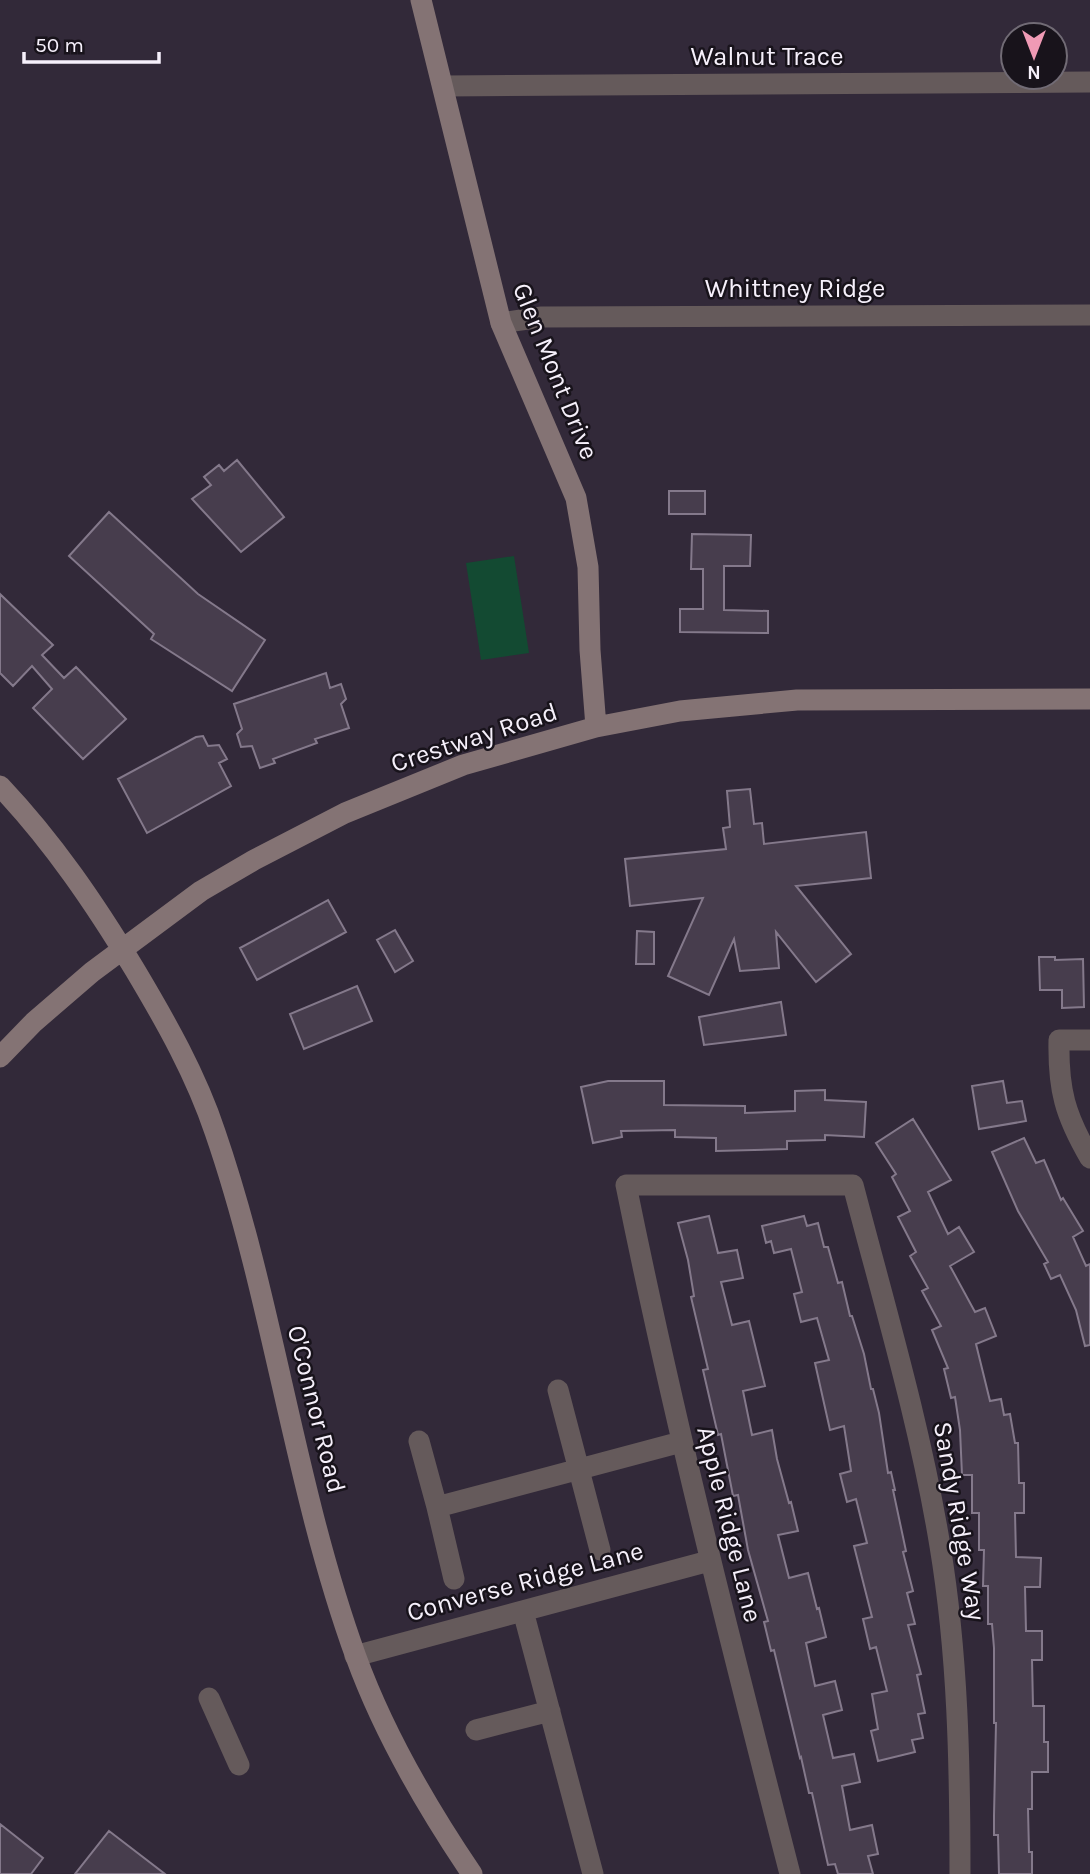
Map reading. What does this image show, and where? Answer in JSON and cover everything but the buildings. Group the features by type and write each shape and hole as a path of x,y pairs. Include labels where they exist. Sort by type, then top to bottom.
{"main road":[{"name":"Glen Mont Drive","path":"421,0 501,323 576,498 588,567 590,650 596,727"},
{"name":"Crestway Road","path":"0,1057 92,972 201,891 345,813 463,765 596,727 680,711 797,700 1090,699"},
{"path":"0,786 45,835 123,950"},
{"name":"O'Connor Road","path":"123,950 174,1036 215,1131 244,1230 330,1576 355,1656 384,1726 440,1826 472,1874"}],"street":[{"name":"Walnut Trace","path":"444,86 1090,82"},
{"name":"Whittney Ridge","path":"501,323 542,317 1090,314"},
{"path":"1090,1040 1059,1040 1058,1074 1066,1110 1090,1158"},
{"name":"Apple Ridge Lane","path":"790,1874 709,1561 654,1326 626,1185 853,1185"},
{"name":"Sandy Ridge Way","path":"853,1185 923,1451 941,1547 958,1689 960,1874"},
{"path":"558,1390 600,1550"},
{"path":"419,1441 454,1579"},
{"path":"436,1507 681,1442"},
{"name":"Converse Ridge Lane","path":"355,1656 709,1561"},
{"path":"523,1611 593,1874"},
{"path":"209,1698 239,1765"},
{"path":"475,1730 550,1711"}],"green space":[{"path":"514,556 529,653 481,660 466,563"}]}
